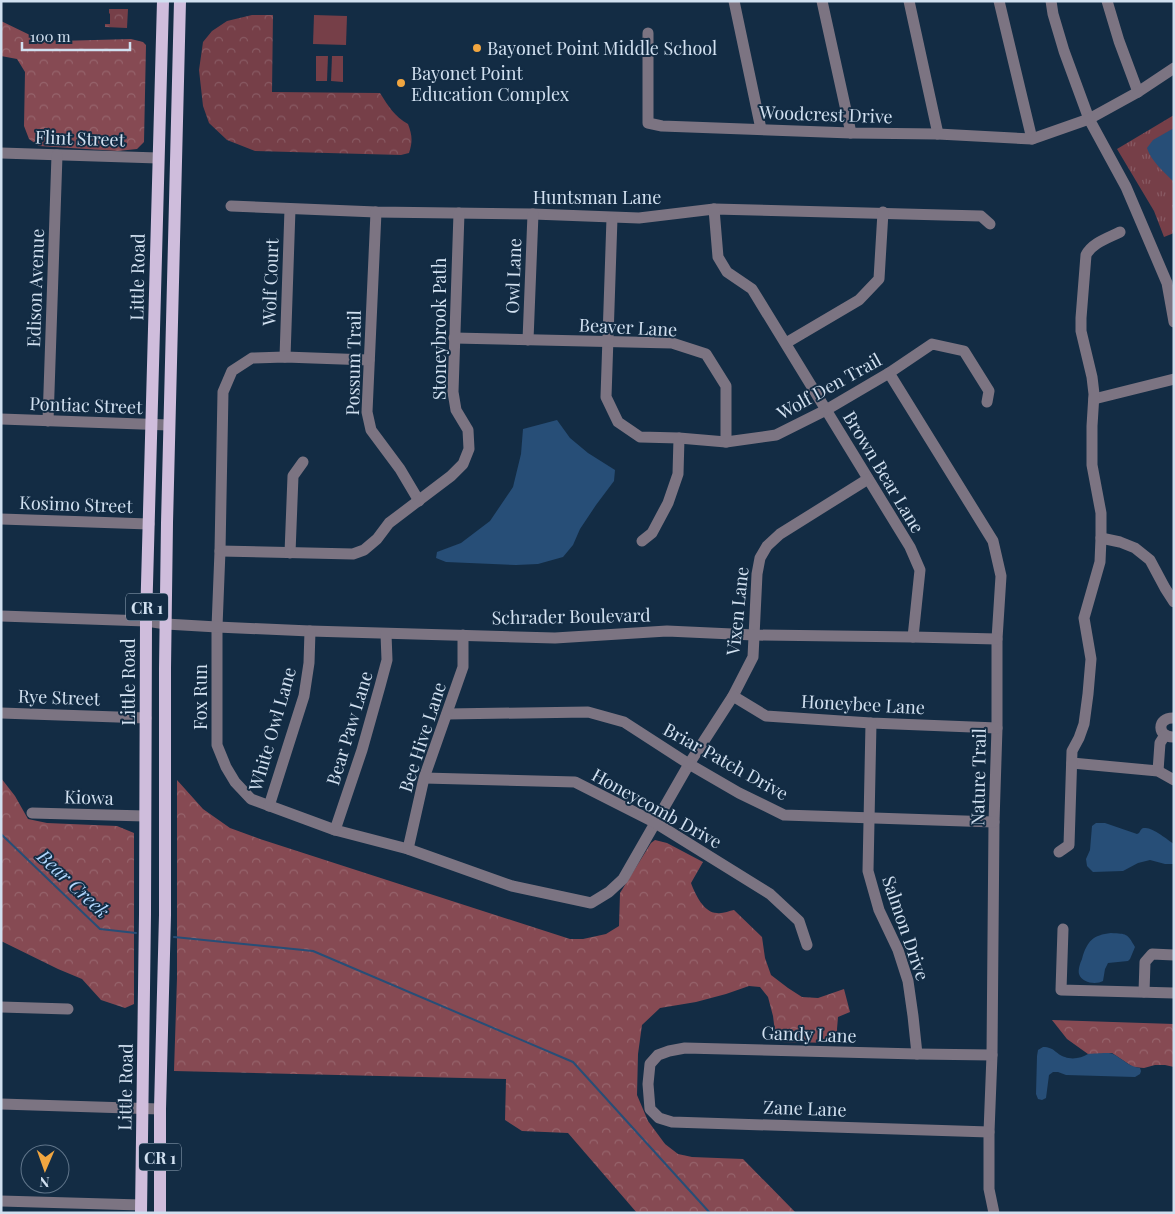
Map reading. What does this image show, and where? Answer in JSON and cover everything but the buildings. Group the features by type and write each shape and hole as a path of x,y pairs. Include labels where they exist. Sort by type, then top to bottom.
{"main road":[{"name":"Little Road","path":"141,1209 146,621 163,1"},
{"name":"Little Road","path":"160,1213 160,1109 165,915 165,668 169,425 180,1"}],"street":[{"path":"734,1 761,129"},
{"path":"822,1 851,132"},
{"path":"909,1 938,134"},
{"path":"999,1 1032,139"},
{"path":"1051,1 1064,51 1089,119 1126,187 1170,281 1174,322"},
{"path":"1107,1 1138,92"},
{"name":"Woodcrest Drive","path":"648,33 648,123 662,126 938,134 1032,139 1089,119 1138,92 1174,68"},
{"name":"Flint Street","path":"1,154 158,158"},
{"name":"Edison Avenue","path":"48,421 56,155"},
{"name":"Huntsman Lane","path":"231,206 376,212 533,214 612,218 639,218 714,209 883,212 981,216 990,224"},
{"name":"Wolf Court","path":"284,357 290,209"},
{"name":"Brown Bear Lane","path":"714,209 718,257 727,272 752,289 910,547 920,570 913,637"},
{"name":"Possum Trail","path":"376,212 367,412 371,430 400,469 419,500"},
{"path":"786,343 859,300 879,279 883,212"},
{"name":"Stoneybrook Path","path":"220,552 352,554 364,550 377,539 389,523 452,476 463,464 469,449 468,430 456,410 453,392 458,213"},
{"name":"Owl Lane","path":"528,340 533,214"},
{"name":"Wolf Den Trail","path":"612,218 606,397 618,422 640,437 726,442 776,435 826,410 889,373 932,344 964,351 989,391 987,402"},
{"path":"1059,852 1069,845 1072,751 1084,724 1088,694 1090,660 1084,618 1100,562 1101,513 1092,465 1094,399 1092,377 1081,331 1086,255 1095,245 1120,232"},
{"name":"Beaver Lane","path":"454,338 672,343 706,354 726,386 726,442"},
{"name":"Fox Run","path":"369,360 284,357 252,358 232,371 223,392 217,627 217,745 226,767 235,782 251,798 269,806 335,830 408,849 512,886 591,903"},
{"name":"Nature Trail","path":"889,373 993,541 1001,576 997,639 992,1055 989,1132 989,1189 994,1213"},
{"path":"1094,399 1174,378"},
{"name":"Pontiac Street","path":"1,420 169,425"},
{"path":"642,541 652,533 668,503 678,474 678,438"},
{"path":"290,553 293,476 303,462"},
{"name":"Vixen Lane","path":"591,903 609,892 623,879 654,822 733,696 753,657 757,574 760,558 767,546 780,534 868,478"},
{"name":"Kosimo Street","path":"1,519 149,524"},
{"path":"1101,538 1120,542 1135,548 1150,560 1174,602"},
{"name":"Schrader Boulevard","path":"1,616 146,621 166,624 310,631 555,638 667,631 754,635 997,639"},
{"name":"White Owl Lane","path":"269,806 304,696 309,663 310,631"},
{"name":"Bear Paw Lane","path":"335,830 362,750 387,660 386,634"},
{"name":"Bee Hive Lane","path":"408,849 424,778 463,667 463,635"},
{"name":"Honeybee Lane","path":"733,696 766,716 871,723 997,728"},
{"name":"Briar Patch Drive","path":"447,714 588,712 624,722 689,764 739,793 784,815 994,822"},
{"name":"Rye Street","path":"1,713 146,718"},
{"path":"1158,771 1160,743 1170,736 1161,727 1163,721 1168,718 1174,718"},
{"name":"Salmon Drive","path":"871,723 868,871 879,910 898,950 908,982 917,1054"},
{"path":"1072,763 1158,771 1174,780"},
{"name":"Honeycomb Drive","path":"424,778 575,782 654,822 770,894 799,921 806,945"},
{"name":"Kiowa","path":"32,813 145,816"},
{"path":"1063,928 1061,990 1174,993"},
{"path":"1144,992 1145,962 1152,954 1174,955"},
{"path":"1,1007 68,1009"},
{"name":"Gandy Lane","path":"648,1084 650,1064 658,1055 669,1050 685,1048 992,1055"},
{"name":"Zane Lane","path":"648,1084 650,1109 659,1118 672,1122 989,1132"},
{"path":"1,1104 160,1109"},
{"path":"1,1201 141,1209"}],"green space":[{"path":"109,9 128,9 127,28 105,27 105,24 110,24"},
{"path":"252,15 273,15 272,92 380,93 395,114 408,124 412,138 409,153 401,155 255,151 227,140 209,123 203,106 199,70 203,42 212,31 227,21"},
{"path":"314,15 347,16 346,45 313,44"},
{"path":"1,21 32,36 58,41 131,39 143,42 146,45 144,142 137,149 118,151 39,146 29,139 24,126 25,72 17,59 1,56"},
{"path":"316,56 328,56 327,81 316,81"},
{"path":"332,56 343,56 343,82 331,81"},
{"path":"1174,115 1174,233 1164,237 1154,211 1117,149"},
{"path":"1,778 15,796 28,819 47,823 117,826 134,833 134,1004 125,1008 101,1000 82,979 1,941"},
{"path":"177,780 203,809 230,828 570,939 583,939 606,934 619,926 620,893 651,843 655,840 667,843 703,862 691,883 698,897 704,906 712,912 721,913 734,910 762,937 765,958 771,975 802,997 818,998 844,989 850,1012 838,1017 838,1043 781,1042 775,1032 768,997 760,987 749,986 696,1002 660,1008 642,1025 638,1054 637,1095 648,1121 665,1144 678,1154 692,1157 743,1159 796,1213 637,1213 568,1133 522,1131 505,1120 506,1079 174,1071 177,978"},
{"path":"1052,1020 1174,1024 1174,1067 1155,1065 1144,1068 1133,1067 1112,1053 1088,1054 1067,1039"}],"water":[{"path":"1174,128 1174,182 1155,162 1147,148 1153,140"},
{"path":"557,420 570,438 588,453 615,470 614,481 580,529 573,545 563,557 538,564 516,565 446,562 436,558 437,552 461,543 490,521 513,487 521,454 523,429"},
{"path":"1096,823 1105,823 1137,834 1144,828 1156,832 1174,844 1174,864 1150,860 1138,863 1123,871 1093,872 1087,866 1086,859 1090,850 1092,826"},
{"path":"1111,933 1124,934 1130,939 1135,947 1130,959 1128,961 1108,963 1103,981 1093,983 1086,981 1079,972 1086,948 1095,937"},
{"path":"1043,1047 1050,1048 1068,1058 1088,1054 1111,1053 1129,1064 1140,1068 1141,1071 1135,1077 1066,1075 1053,1072 1049,1075 1046,1098 1042,1100 1038,1099 1036,1094 1037,1056 1038,1050"}],"waterway":[{"name":"Bear Creek","path":"1,834 100,929 136,933"},
{"path":"174,937 313,951 573,1062 710,1213"}],"place":[{"name":"Bayonet Point Middle School","path":"477,48"},
{"name":"Bayonet Point Education Complex","path":"401,83"}]}
